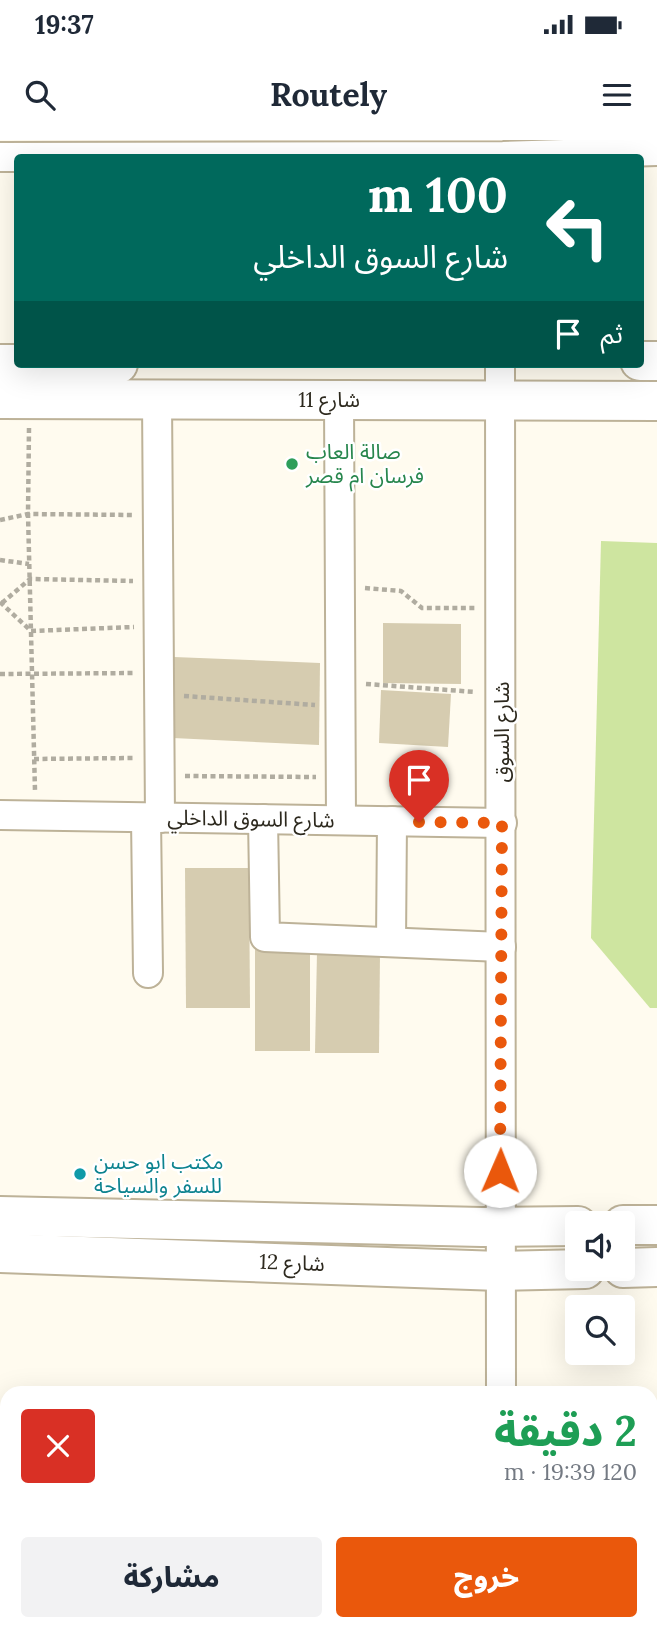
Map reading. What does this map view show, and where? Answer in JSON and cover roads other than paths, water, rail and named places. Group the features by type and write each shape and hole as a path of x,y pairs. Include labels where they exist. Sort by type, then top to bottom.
{"street":[{"path":"252,154 657,150"},
{"name":"شارع 11","path":"15,399 339,400 500,382 657,401"},
{"name":"شارع السوق","path":"500,382 501,1386"},
{"path":"148,973 153,818 159,766 157,400"},
{"path":"339,400 341,820"},
{"name":"شارع السوق الداخلي","path":"0,815 502,823"},
{"path":"263,819 265,937 501,947"},
{"path":"391,942 392,821"},
{"name":"شارع 12","path":"0,1216 565,1226"},
{"path":"635,1225 657,1225"},
{"name":"شارع 12","path":"0,1253 499,1271 565,1269"},
{"path":"635,1268 657,1267"}],"place":[{"name":"صالة العاب فرسان ام قصر","path":"292,464"},
{"name":"مكتب ابو حسن للسفر والسياحة","path":"80,1174"}]}
